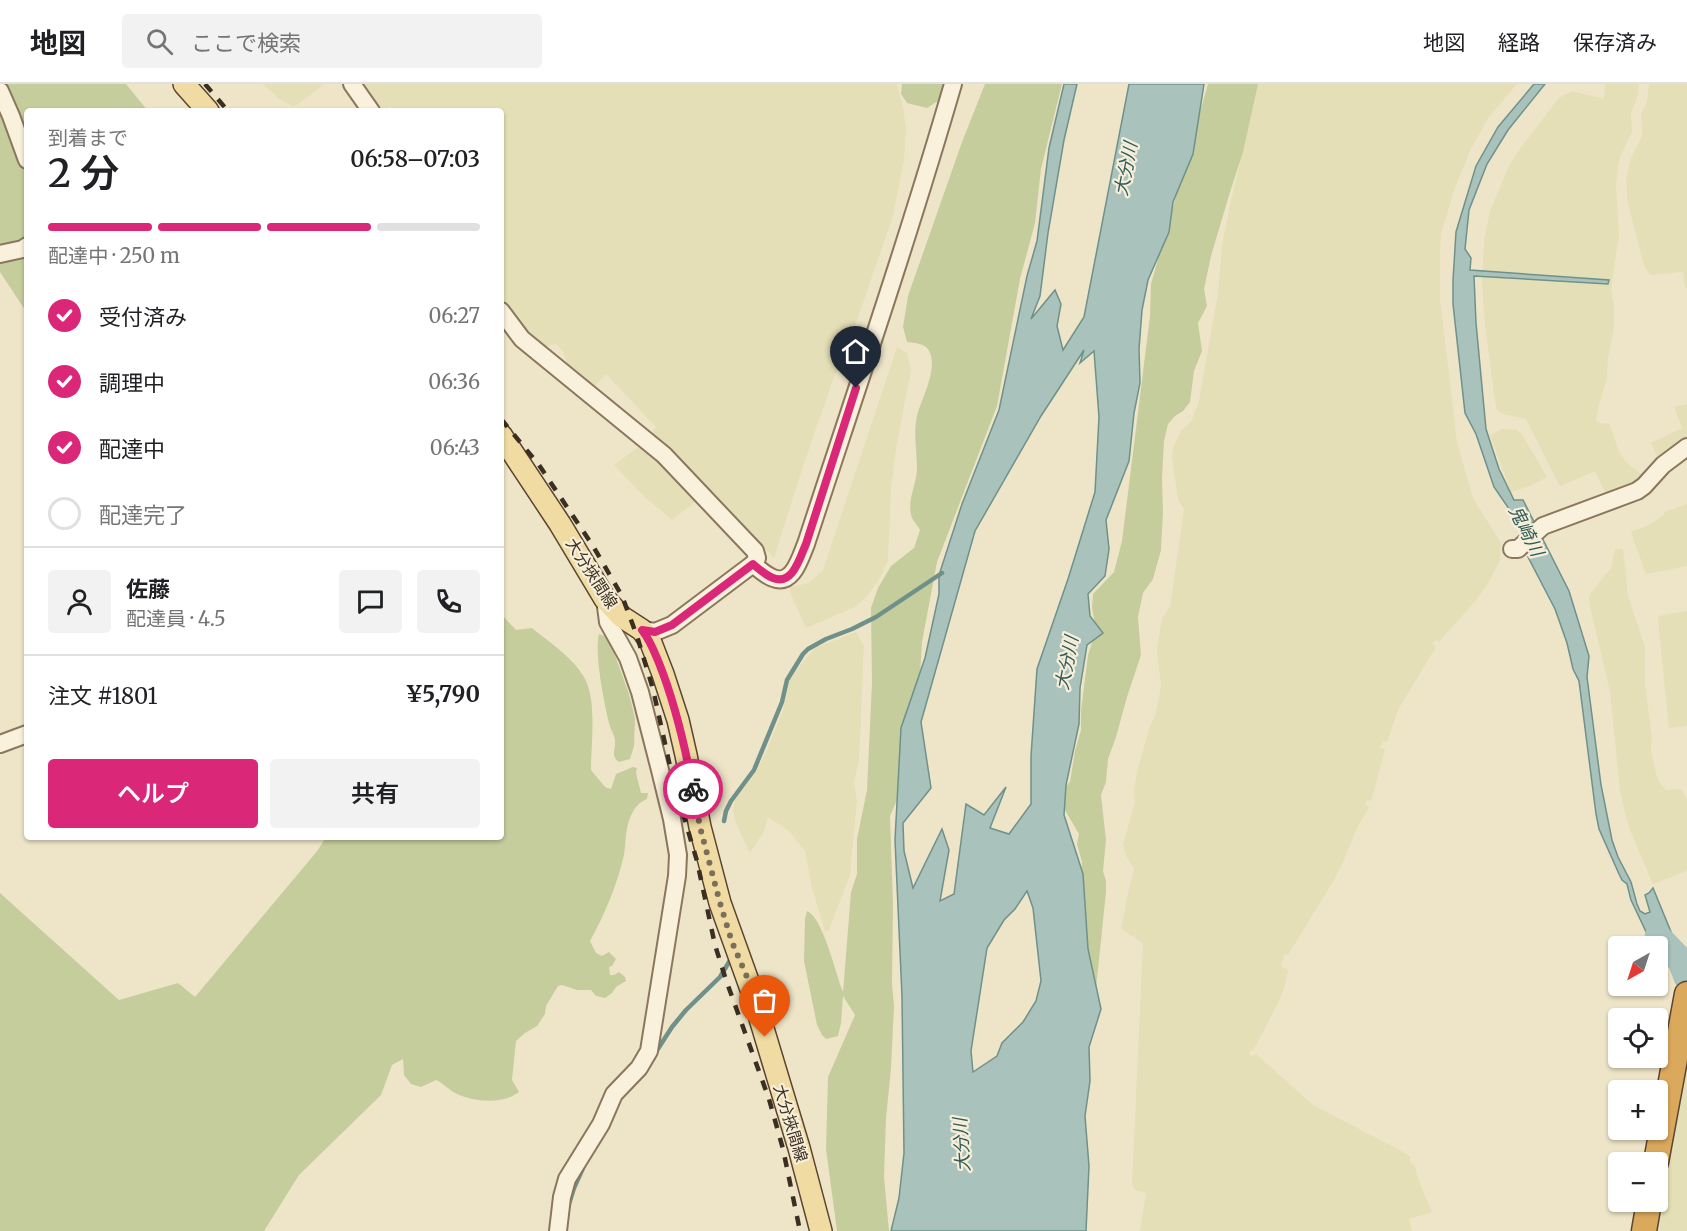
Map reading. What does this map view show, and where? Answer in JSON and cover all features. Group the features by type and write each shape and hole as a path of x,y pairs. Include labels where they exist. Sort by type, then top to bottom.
{"highway":[{"path":"1658,1152 1687,994"},
{"path":"1644,1231 1647,1212"}],"main road":[{"path":"184,84 205,108"},
{"name":"大分挾間線","path":"504,440 560,524 605,599 622,617 642,630 651,643 672,700 686,755 700,827 720,903 752,992 799,1148 821,1231"}],"street":[{"path":"352,84 369,108"},
{"path":"753,564 768,576 777,579 788,576 796,568 806,544 896,267 953,84"},
{"path":"0,90 24,152"},
{"path":"0,254 24,248"},
{"path":"504,315 522,339 640,433 673,463 755,551 757,558 753,564 672,625 655,632 642,630"},
{"path":"1515,549 1540,528 1637,491 1663,465 1687,447"},
{"path":"558,1231 562,1197 567,1179 601,1124 614,1094 639,1068 649,1051 679,865 672,819 640,692 628,657 608,622 605,599"},
{"path":"0,744 24,735"}],"shaded area":[{"path":"263,84 324,84 297,105 292,106 279,99"},
{"path":"357,84 897,84 906,129 904,159 893,216 847,349 834,377 804,463 774,558 707,489 672,520 646,498 614,465 640,446 656,427 606,374 595,386 568,365 562,350 556,344 543,347 540,345 504,304 504,108 392,108 390,106 381,108"},
{"path":"1254,84 1517,84 1488,118 1471,149 1455,187 1441,234 1440,255 1440,299 1457,442 1473,498 1501,543 1500,560 1477,599 1439,642 1436,640 1432,644 1436,647 1399,708 1387,742 1383,741 1380,748 1385,749 1371,801 1367,800 1365,805 1369,807 1334,880 1288,955 1285,953 1281,966 1288,970 1285,985 1254,1049 1249,1052 1251,1056 1256,1054 1313,1105 1411,1158 1409,1159 1414,1164 1432,1212 1409,1219 1412,1231 1140,1231 1146,1193 1135,1190 1132,1184 1143,943 1121,929 1134,869 1126,856 1123,844 1135,802 1134,789 1138,768 1155,716 1161,687 1157,649 1162,618 1170,607 1184,509 1178,500 1172,457 1173,448 1181,431 1191,422 1199,401 1218,293 1222,245 1248,128"},
{"path":"1605,84 1639,84 1637,99 1631,112 1632,132 1620,157 1618,167 1616,185 1619,235 1611,290 1614,327 1607,378 1596,421 1602,424 1609,423 1620,454 1627,463 1644,476 1640,481 1607,496 1595,471 1559,485 1526,419 1507,415 1496,408 1482,284 1484,240 1490,211 1508,168 1519,150 1559,98 1572,91 1604,99"},
{"path":"1649,84 1687,84 1687,288 1683,272 1650,275 1644,265 1628,204 1626,180 1630,161 1642,136 1641,114 1647,102"},
{"path":"897,347 907,353 911,370 896,448 891,489 888,560 880,578 867,596 853,608 806,628 790,592 790,587 809,583 823,570"},
{"path":"1687,404 1687,440 1659,459 1651,443 1682,428 1674,407"},
{"path":"1502,429 1516,430 1522,434 1547,477 1511,492 1490,435"},
{"path":"1687,504 1687,566 1646,574 1631,532 1651,524 1665,514 1664,512"},
{"path":"1615,549 1623,549 1628,596 1645,647 1645,685 1652,737 1651,749 1656,774 1666,790 1681,789 1687,800 1687,871 1653,884 1626,817 1620,790 1610,692 1589,598 1611,568"},
{"path":"1687,611 1687,726 1669,728 1658,621 1659,616"},
{"path":"856,632 864,646 859,761 854,782 857,801 850,875 829,930 825,931 812,888 805,851 786,829 768,817 764,831 750,853 736,823 733,810 735,800 756,772 768,748 794,673 815,648"},
{"path":"1687,1064 1687,1231 1656,1231 1660,1212 1668,1212 1668,1166"}],"green space":[{"path":"0,84 126,84 146,108 24,108 24,308 0,272"},
{"path":"902,84 945,84 941,99 927,108 907,103 901,94"},
{"path":"985,84 1062,84 1041,169 1035,223 1020,279 997,406 937,562 922,642 919,693 909,773 890,816 894,1006 884,1177 889,1231 837,1231 826,1149 828,1077 855,1015 843,996 838,1036 826,1039 822,1035 817,1025 804,961 805,919 807,911 813,916 824,935 843,992 851,892 857,874 857,839 867,790 872,683 871,608 878,588 891,566 914,548 920,530 910,512 917,468 915,429 932,365 928,349 921,344 907,342 903,327 908,296 962,142"},
{"path":"1208,84 1258,84 1243,152 1211,256 1204,289 1207,306 1198,323 1202,351 1194,371 1190,402 1168,424 1164,441 1161,550 1153,579 1143,593 1138,617 1141,655 1108,759 1106,782 1101,795 1106,840 1103,871 1106,892 1095,998 1079,926 1082,862 1077,844 1079,834 1062,805 1063,789 1070,782 1081,730 1088,655 1096,630 1092,607 1093,594 1114,572 1122,541 1150,316 1151,284"},
{"path":"504,617 516,630 532,628 568,658 585,679 589,688 592,711 591,770 605,787 611,789 616,774 633,767 637,768 641,793 648,793 647,799 637,806 630,818 618,877 606,910 590,941 596,953 602,956 609,952 616,959 609,967 610,975 619,972 626,981 605,998 596,996 591,990 558,986 537,1026 516,1041 512,1080 519,1092 504,1099 488,1101 455,1093 436,1080 421,1087 411,1084 404,1075 403,1059 392,1065 381,1095 299,1175 264,1231 0,1231 0,893 119,1000 178,983 195,997 324,840 504,840"},
{"path":"599,634 605,636 613,650 635,718 634,746 630,759 619,762 614,755 615,739 609,723 600,677"}],"water":[{"name":"大分川","path":"1064,84 1077,84 1064,140 1040,296 1031,319 1055,290 1061,304 1057,326 1063,350 1084,317 1129,84 1204,84 1193,154 1173,202 1169,232 1148,280 1142,310 1139,349 1140,383 1129,461 1106,520 1109,549 1105,576 1088,594 1090,616 1103,633 1087,645 1080,688 1079,724 1066,785 1064,815 1083,874 1088,949 1101,1009 1089,1047 1090,1081 1085,1116 1089,1166 1086,1231 891,1231 899,1198 904,1153 902,996 895,840 901,728 925,658 939,594 939,575 962,504 999,410 1027,276 1037,241 1049,148","holes":["1084,350 1080,363 1094,351 1099,417 1095,492 1037,669 1031,756 1031,804 1009,834 990,828 1006,787 984,815 966,804 954,894 940,901 949,850 942,829 913,888 904,851 903,823 931,788 921,722 975,531 1041,416","1027,891 1033,908 1041,981 1036,1001 1023,1022 1002,1043 997,1056 973,1072 971,1051 987,948 1004,920"]},
{"path":"1534,84 1545,84 1508,130 1487,164 1469,210 1465,249 1471,258 1470,270 1609,280 1608,284 1474,276 1486,429 1499,469 1514,500 1523,500 1569,591 1589,656 1587,677 1601,785 1612,840 1631,882 1640,911 1645,914 1650,912 1645,895 1653,888 1674,939 1685,952 1678,987 1674,971 1668,962 1668,936 1648,936 1631,900 1627,884 1622,880 1599,829 1579,681 1573,669 1567,643 1555,609 1528,557 1532,551 1516,519 1494,487 1476,434 1465,413 1453,304 1456,232 1476,166 1498,127"}],"waterway":[{"path":"724,821 731,801 754,770 782,702 787,680 803,654 826,639 876,617 942,573"},
{"name":"鬼崎川","path":"1668,947 1681,961 1687,977"},
{"path":"654,1055 672,1027 720,977 732,957"},
{"path":"568,1207 583,1168"}],"railway":[{"path":"205,84 225,108"},
{"path":"504,423 539,465 593,546 622,596 637,636 653,689 673,780 697,861 715,945 769,1099 783,1149 800,1231"}],"way so far":[{"path":"693,789 700,827 726,924 747,977 765,1037"}],"route":[{"path":"693,789 670,693 651,643 642,630 655,632 664,630 753,564 768,576 777,579 782,579 793,572 806,544 856,388"}]}
